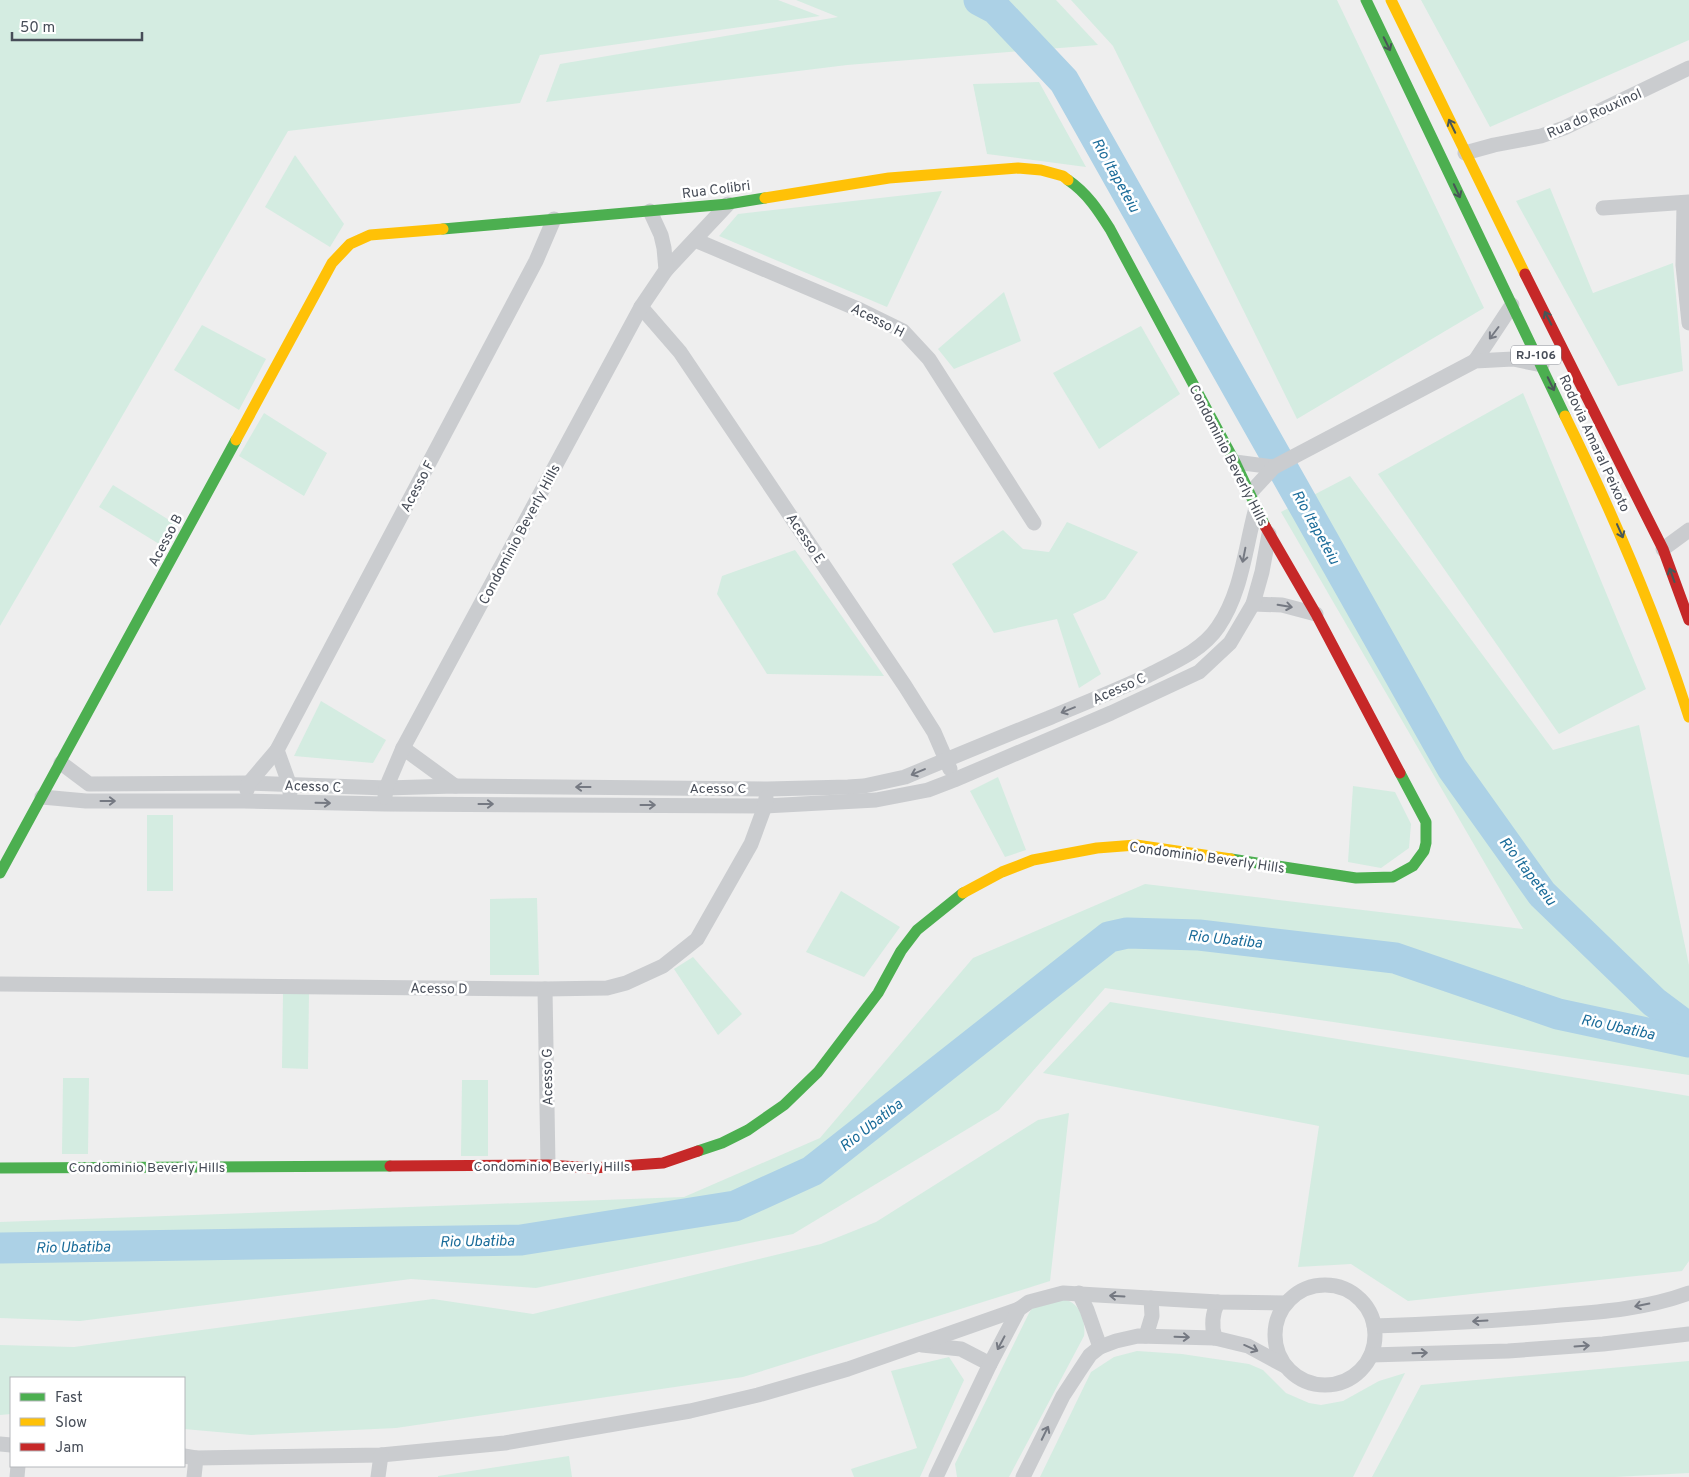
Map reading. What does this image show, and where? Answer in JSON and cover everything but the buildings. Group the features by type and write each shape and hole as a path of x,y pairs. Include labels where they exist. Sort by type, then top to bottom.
{"main road":[{"name":"Rodovia Amaral Peixoto","path":"1366,0 1542,365 1634,564 1664,641 1689,717"},
{"name":"Rodovia Amaral Peixoto","path":"1391,0 1465,153 1663,549 1689,620"},
{"name":"Rua Colibri","path":"370,236 728,204 889,178 1018,168 1040,170 1063,176"},
{"name":"Condominio Beverly Hills","path":"0,1168 548,1165 593,1168 663,1163 722,1142 748,1130 784,1104 818,1072 878,993 901,951 917,930 967,890 1002,872 1033,860 1097,848 1136,845 1356,878 1393,877 1413,866 1424,852 1426,822 1316,614 1269,534 1235,462 1110,229 1091,200 1079,187 1063,176"},
{"name":"Acesso B","path":"0,873 332,263 350,244 370,236"}],"street":[{"name":"Rua do Rouxinol","path":"1465,153 1541,136 1590,116 1689,68"},
{"path":"1603,208 1687,202 1683,265 1689,323"},
{"name":"Condominio Beverly Hills","path":"385,804 386,788 403,748 641,307 666,270 728,204"},
{"path":"650,211 661,234 666,270"},
{"name":"Acesso F","path":"244,801 249,784 277,750 536,261 554,219"},
{"name":"Acesso H","path":"694,240 860,310 903,331 930,359 1034,524"},
{"path":"1475,360 1512,305"},
{"name":"Acesso E","path":"641,307 680,352 906,686 948,759 954,780"},
{"path":"1250,493 1276,466 1475,360 1513,360 1542,365"},
{"path":"1235,462 1276,466"},
{"name":"Acesso C","path":"89,784 249,784 386,788 455,786 768,788 864,786 905,777 1116,690 1181,659 1202,644 1217,629 1228,613 1240,579 1248,536 1256,508"},
{"path":"1663,549 1689,530"},
{"name":"Acesso C","path":"42,797 86,801 765,806 876,800 928,790 1111,713 1199,672 1230,643 1253,604 1262,572 1269,534"},
{"path":"1253,604 1282,605 1316,614"},
{"path":"403,748 455,786"},
{"path":"277,750 290,786 290,802"},
{"path":"61,763 89,784 86,801"},
{"name":"Acesso D","path":"0,984 607,988 626,983 663,966 697,939 751,844 765,806 768,788"},
{"name":"Acesso G","path":"545,989 548,1165"},
{"path":"1023,1477 1063,1396 1090,1355 1100,1347 1138,1336 1215,1338 1248,1346 1285,1366 1295,1376 1309,1383 1324,1386 1339,1384 1352,1378 1364,1368 1371,1355 1375,1341 1374,1326 1369,1310 1359,1298 1345,1289 1329,1285 1313,1286 1298,1292 1286,1303 1277,1318 1274,1334 1277,1351 1285,1366"},
{"path":"194,1477 190,1457 381,1455 505,1443 690,1411 758,1395 848,1369 1019,1309 1029,1302 1063,1293 1218,1302 1286,1303"},
{"path":"1079,1293 1100,1347"},
{"path":"1374,1326 1616,1311 1672,1299 1689,1293"},
{"path":"1146,1336 1152,1316 1151,1298"},
{"path":"1215,1338 1212,1320 1218,1302"},
{"path":"939,1475 990,1364 1019,1309"},
{"path":"1371,1355 1508,1351 1603,1344 1689,1334"},
{"path":"915,1344 961,1349 990,1364"},
{"path":"378,1477 381,1455"}],"green space":[{"path":"0,0 778,0 820,16 540,55 520,103 288,131 0,626"},
{"path":"796,0 1056,0 1098,45 847,65 546,102 560,64 838,17"},
{"path":"1071,0 1337,0 1484,308 1297,419 1113,46"},
{"path":"1421,0 1689,0 1689,40 1490,127"},
{"path":"1039,82 1086,167 987,154 973,84"},
{"path":"295,155 344,224 330,247 265,207"},
{"path":"1550,188 1593,293 1673,263 1683,371 1618,386 1516,201"},
{"path":"942,191 887,307 719,236 738,214"},
{"path":"1004,292 1021,341 954,369 938,349"},
{"path":"202,325 266,359 239,410 174,370"},
{"path":"1141,326 1180,394 1099,449 1053,373"},
{"path":"1523,393 1646,689 1559,734 1378,474"},
{"path":"264,413 327,453 304,496 239,456"},
{"path":"1350,476 1553,750 1639,725 1689,965 1689,1075 1105,988 999,1110 793,1234 536,1288 411,1279 80,1321 0,1318 0,1222 684,1197 820,1138 973,958 1145,884 1523,929 1281,512"},
{"path":"113,485 177,525 164,547 99,507"},
{"path":"1067,522 1138,552 1105,599 1073,614 1101,674 1079,688 1057,619 994,633 952,564 1003,530 1023,549 1049,552"},
{"path":"795,550 884,676 767,674 717,594 722,576"},
{"path":"321,701 386,740 373,763 294,756"},
{"path":"998,777 1026,850 1005,857 970,791"},
{"path":"1353,786 1395,792 1411,824 1409,848 1381,868 1348,862"},
{"path":"147,815 173,815 173,891 147,891"},
{"path":"841,891 900,927 864,977 806,952"},
{"path":"537,898 539,975 490,975 490,899"},
{"path":"693,957 742,1014 718,1035 674,969"},
{"path":"283,992 309,992 308,1069 282,1068"},
{"path":"1110,1002 1689,1096 1689,1261 1682,1271 1408,1301 1351,1264 1298,1267 1319,1126 1043,1073"},
{"path":"63,1078 89,1078 88,1154 62,1154"},
{"path":"462,1080 488,1080 488,1156 461,1156"},
{"path":"1069,1113 1050,1281 743,1377 396,1428 251,1435 185,1429 185,1377 10,1377 10,1414 0,1415 0,1345 74,1347 433,1299 533,1314 821,1244 876,1222 1038,1120"},
{"path":"1045,1300 1066,1300 1075,1305 1083,1320 1084,1336 1009,1477 957,1477 955,1464 1029,1313 1033,1307"},
{"path":"1137,1351 1182,1354 1249,1364 1263,1370 1286,1393 1309,1403 1321,1405 1343,1401 1379,1381 1405,1373 1353,1477 1040,1477 1091,1372 1114,1357"},
{"path":"949,1357 964,1380 920,1477 854,1477 851,1469 917,1448 891,1371"},
{"path":"1689,1361 1689,1473 1615,1477 1372,1477 1421,1385"},
{"path":"569,1456 572,1477 438,1477 438,1476"}],"waterway":[{"name":"Rio Itapeteiu","path":"979,0 996,9 1064,81 1452,768 1542,894 1654,1002 1689,1028"},
{"name":"Rio Ubatiba","path":"0,1248 521,1240 735,1206 812,1171 1109,937 1127,933 1199,935 1395,958 1558,1014 1689,1042"}],"traffic: fast":[{"path":"1366,0 1565,416"},
{"path":"1068,180 1086,196 1110,229 1235,462 1265,526"},
{"path":"443,229 728,204 765,198"},
{"path":"0,873 236,440"},
{"path":"1231,859 1356,878 1393,877 1413,866 1424,851 1426,843 1426,822 1400,773"},
{"path":"698,1151 722,1143 748,1130 784,1105 818,1072 878,993 901,951 917,930 963,893"},
{"path":"0,1168 390,1166"}],"traffic: slow":[{"path":"1391,0 1525,274"},
{"path":"765,198 889,178 1018,168 1041,170 1063,176 1068,180"},
{"path":"236,440 332,263 350,244 370,235 443,229"},
{"path":"1565,416 1633,564 1689,717"},
{"path":"963,893 1002,872 1033,860 1097,848 1136,845 1231,859"}],"traffic: jam":[{"path":"1525,274 1663,549 1689,620"},
{"path":"1265,526 1316,614 1400,773"},
{"path":"390,1166 548,1165 593,1168 663,1163 698,1151"}]}
